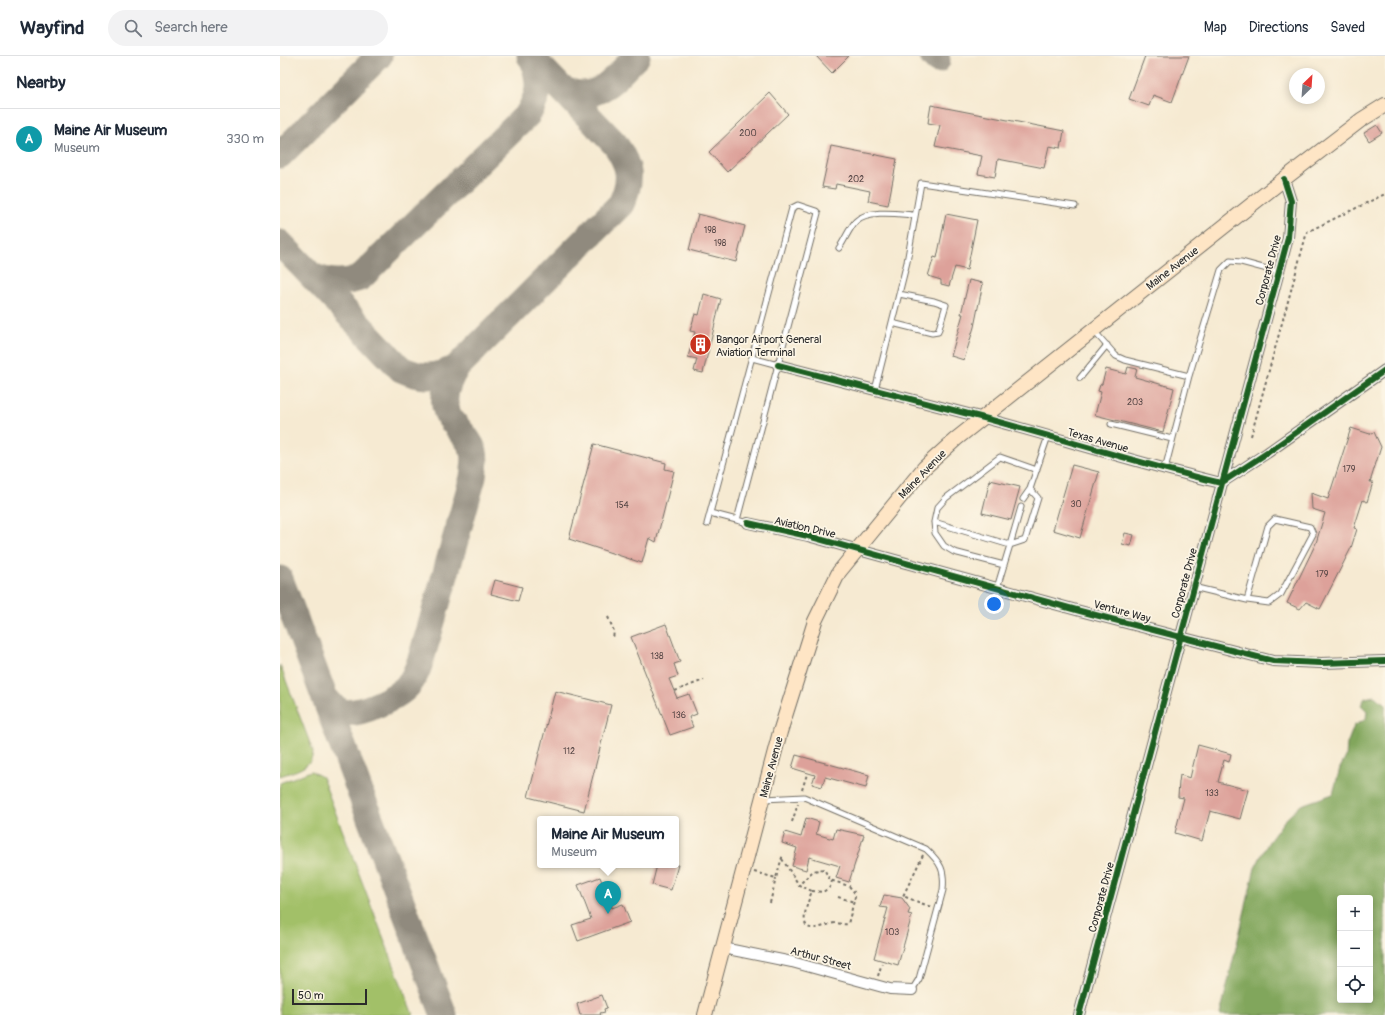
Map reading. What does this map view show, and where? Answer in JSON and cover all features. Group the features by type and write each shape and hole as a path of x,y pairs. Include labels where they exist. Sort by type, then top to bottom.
{"main road":[{"name":"Maine Avenue","path":"705,1015 780,732 815,621 839,572 924,468 983,418 1284,179 1361,120 1385,105"}],"street":[{"name":"Corporate Drive","path":"1079,1015 1288,238 1291,202 1284,179"},
{"name":"Texas Avenue","path":"778,364 1221,483"},
{"path":"1221,483 1267,453 1385,370"},
{"name":"Aviation Drive","path":"748,523 808,536 858,550"},
{"name":"Venture Way","path":"858,550 1180,637 1273,660 1321,663 1385,661"},
{"name":"Arthur Street","path":"723,948 792,962 890,989 912,990"}],"lane":[{"path":"875,391 899,294 921,183 1075,206"},
{"path":"707,524 792,208 798,205 816,210 818,213 737,520"},
{"path":"839,248 856,221 866,215 895,213 915,216"},
{"path":"1165,469 1189,376 1221,270 1230,261 1241,262 1278,272"},
{"path":"892,323 932,333 938,332 943,320 946,306 934,301 899,294"},
{"path":"1094,330 1116,356 1125,360 1189,376"},
{"path":"1080,378 1107,345"},
{"path":"752,358 778,364"},
{"path":"1111,424 1172,440"},
{"path":"1023,499 1030,489 1048,436"},
{"path":"1004,565 954,552 944,546 935,533 934,522 937,508 946,498 1000,457 1037,470"},
{"path":"934,522 1010,545 1025,540 1038,498 1030,489"},
{"path":"997,588 1021,508"},
{"path":"710,513 748,523"},
{"path":"1193,587 1247,600 1269,603 1281,594 1313,534 1310,527 1274,519 1268,526 1247,600"},
{"path":"762,799 804,797 926,849 935,858 944,875 943,890 919,979 912,990"}],"path":[{"path":"1251,436 1307,232 1385,194"},
{"path":"608,617 614,631 613,639"},
{"path":"675,691 704,680"},
{"path":"926,849 903,896 938,909"},
{"path":"770,903 783,854"},
{"path":"782,859 799,885 812,891 824,892 830,887 832,880"},
{"path":"799,885 814,871 824,869 832,880 849,886 854,892 854,902 848,924 842,925 836,923 812,929 807,927 804,917 812,891"},
{"path":"744,870 776,878"},
{"path":"838,897 854,902"},
{"path":"875,985 882,963"}],"green space":[{"path":"280,665 313,751 310,761 306,765 302,768 280,776"},
{"path":"1374,696 1385,703 1385,1015 1220,1015 1255,868 1268,843 1284,821 1301,805 1333,794 1340,768 1346,757 1347,744 1354,726 1366,719 1367,711 1361,705 1365,698"},
{"path":"311,771 322,777 413,1015 280,1015 280,783"}],"building":[{"path":"816,56 849,56 832,73"},
{"path":"1145,56 1189,56 1172,102 1153,95 1149,106 1129,99"},
{"path":"770,93 788,114 727,172 709,152"},
{"path":"931,105 1064,131 1061,148 1049,146 1044,168 998,159 995,177 978,174 982,156 935,147 940,125 928,123"},
{"path":"1377,125 1382,133 1369,141 1364,133"},
{"path":"831,146 897,159 888,205 868,201 870,191 836,184 835,189 822,187"},
{"path":"698,214 745,226 736,262 689,250"},
{"path":"946,214 977,220 967,270 955,267 949,286 941,284 941,280 928,276 934,257 937,258"},
{"path":"969,280 983,283 974,327 964,360 951,356 963,314 961,314"},
{"name":"Bangor Airport General Aviation Terminal","path":"704,294 721,299 703,373 694,371 697,359 688,357 695,332 690,331 695,314 699,315"},
{"path":"1128,367 1137,369 1135,377 1174,388 1163,432 1095,415 1101,392 1098,391 1100,385 1102,384 1106,369 1126,374"},
{"path":"1351,428 1370,434 1374,432 1381,447 1370,482 1373,482 1367,502 1363,500 1354,528 1357,529 1351,548 1320,609 1306,602 1300,609 1287,603 1316,543 1325,513 1312,509 1311,493 1328,499"},
{"path":"594,444 666,463 665,469 674,471 656,542 649,538 642,563 569,539"},
{"path":"1072,465 1099,472 1080,538 1053,530"},
{"path":"990,480 1020,487 1011,520 982,513"},
{"path":"1125,533 1134,535 1131,546 1122,544"},
{"path":"495,580 522,587 518,601 491,594"},
{"path":"666,624 680,662 674,664 678,676 669,679 677,698 689,694 697,714 689,717 693,727 670,735 631,637"},
{"path":"555,691 611,705 584,811 528,797"},
{"path":"1198,745 1231,754 1229,762 1224,760 1218,782 1248,790 1240,819 1210,811 1202,841 1175,833 1184,798 1178,797 1180,775 1190,778"},
{"path":"796,755 869,775 866,788 825,777 822,787 812,784 815,775 792,768"},
{"path":"806,818 819,822 816,834 833,839 836,829 864,835 849,882 836,878 840,866 809,857 806,870 792,866 797,848 782,843 785,832 801,837"},
{"path":"656,868 677,868 671,890 652,885"},
{"path":"600,877 612,908 623,904 630,922 578,941 572,925 591,919 578,885"},
{"path":"884,895 902,898 910,909 908,914 912,915 898,965 874,958 888,908 880,907"},
{"path":"602,995 607,1008 604,1009 605,1012 600,1013 601,1015 580,1015 577,1004"}],"taxiway":[{"path":"280,155 379,56"},
{"path":"326,699 340,711 359,711 379,704 398,694 410,683 413,678 418,668 427,639 473,477 475,461 475,455 468,440 448,415 446,409 445,395 449,381 456,368 621,204 625,195 628,180 627,166 615,144 530,56"},
{"path":"562,89 574,93 585,94 595,92 612,81 637,56"},
{"path":"933,56 937,60"},
{"path":"312,276 336,282 360,278 528,114 535,99 538,87 537,74 533,59"},
{"path":"280,243 401,369 422,376 428,376 441,374 456,368"},
{"path":"280,579 444,1015"}],"cycle path":[{"path":"1079,1015 1288,238 1291,201 1284,179"},
{"path":"778,365 984,418 1161,468 1221,483 1267,453 1385,370"},
{"path":"748,523 808,536 1080,611 1273,661 1321,663 1385,661"}],"place":[{"name":"Bangor Airport General Aviation Terminal","path":"701,345"},
{"name":"Maine Air Museum","path":"608,914"}]}
